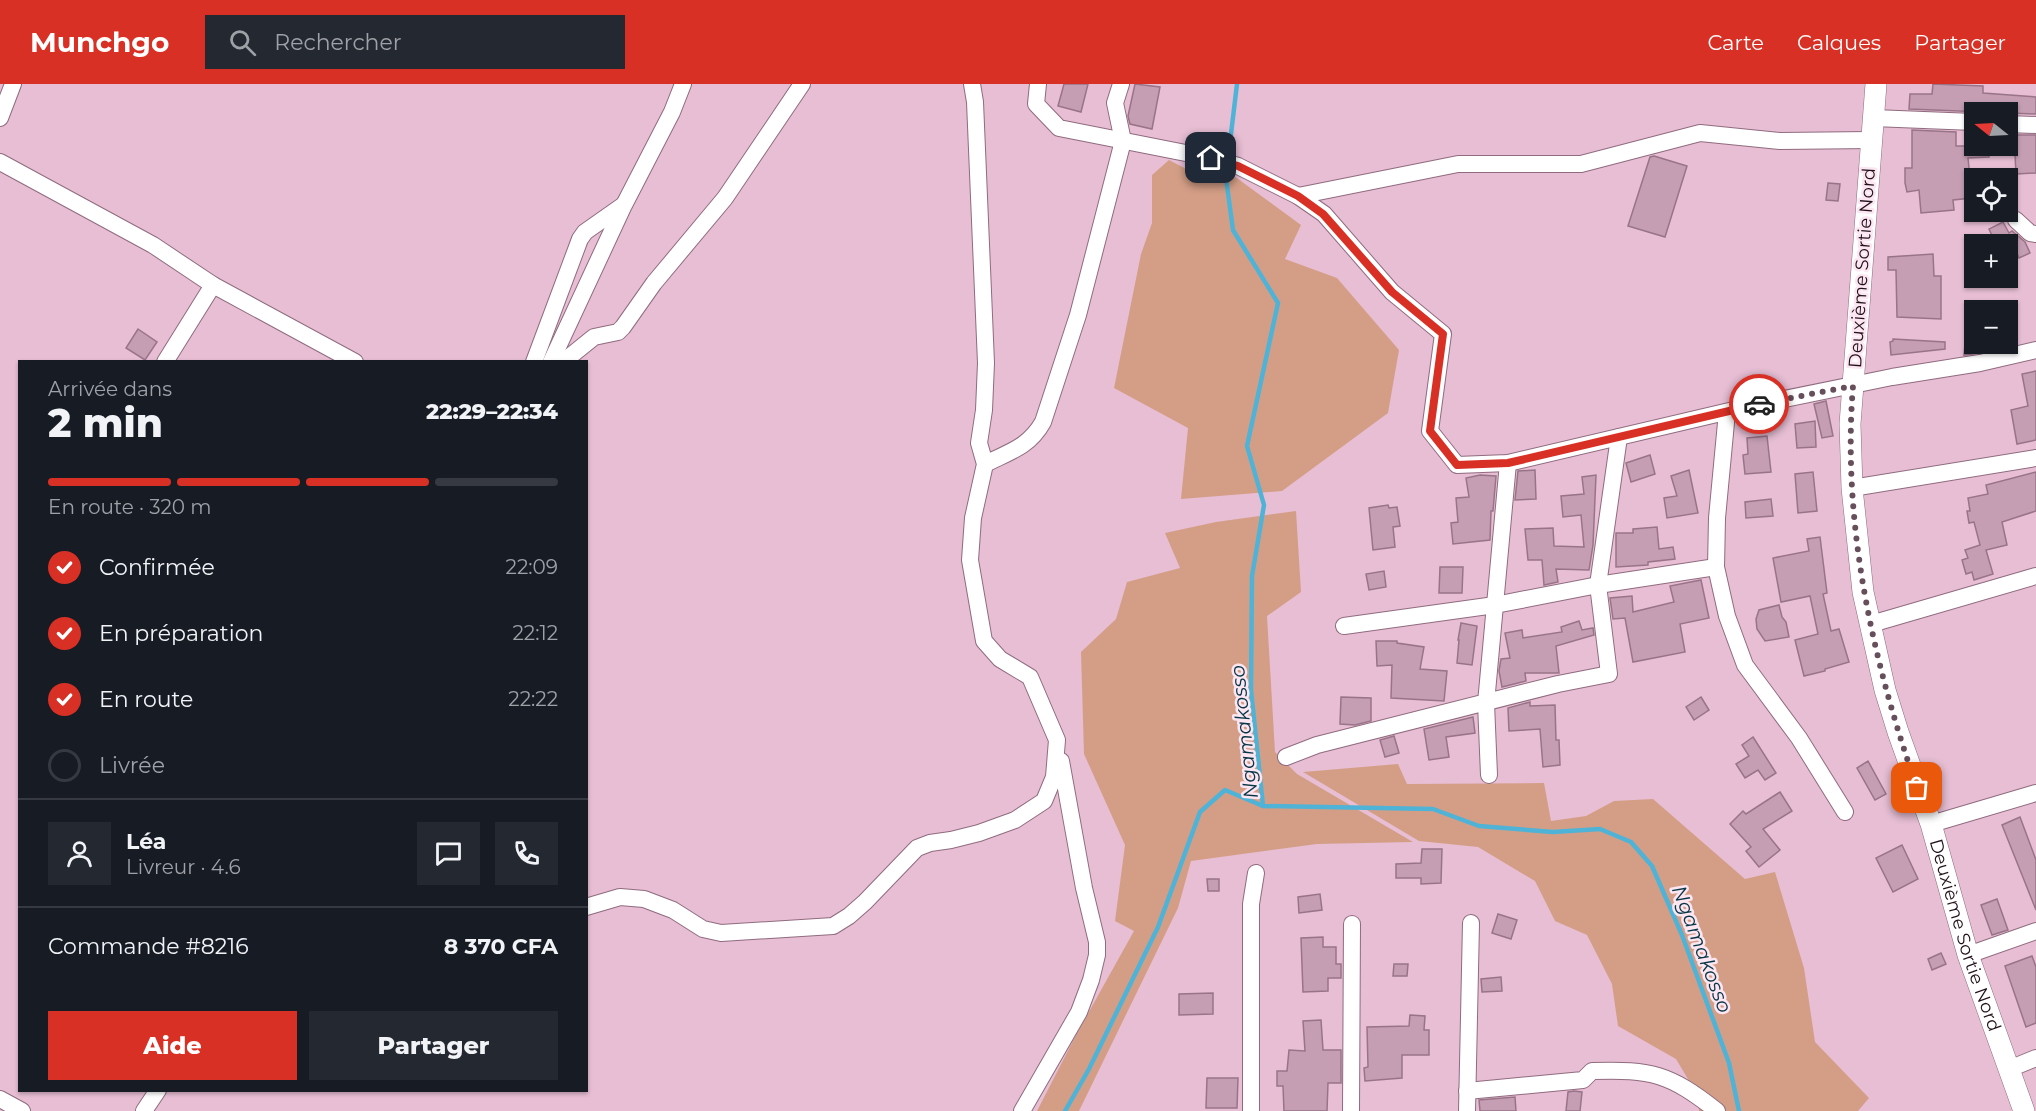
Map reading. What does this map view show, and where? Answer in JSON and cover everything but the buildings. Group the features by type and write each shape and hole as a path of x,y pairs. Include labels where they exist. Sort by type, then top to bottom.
{"main road":[{"name":"Deuxième Sortie Nord","path":"1876,84 1850,424 1852,488 1863,592 1894,722 1931,824 1968,956 2024,1111"}],"street":[{"path":"0,118 14,84"},
{"path":"552,360 624,205 672,112 683,84"},
{"path":"565,360 594,337 618,332 623,327 654,283 725,198 802,84"},
{"path":"972,84 975,102 986,363 984,410 979,443 985,464 973,518 970,560 984,641 1000,659 1030,677 1057,740 1084,888 1097,942 1097,955 1087,996 1022,1111"},
{"path":"1038,84 1036,104 1059,128 1211,158 1238,166 1298,196 1323,214 1392,292 1443,334 1430,431 1457,465 1508,463 1727,412 1892,377 1980,363 2036,350"},
{"path":"985,464 1025,444 1036,436 1043,422 1078,315 1123,141 1115,103 1121,84"},
{"path":"1873,118 1964,122"},
{"path":"2018,124 2036,125"},
{"path":"1298,196 1458,164 1581,164 1700,134 1780,141 1871,140"},
{"path":"0,162 153,245 213,285 351,360"},
{"path":"535,360 580,239 585,232 624,205"},
{"path":"2018,222 2030,233 2036,234"},
{"path":"166,360 213,285"},
{"path":"1727,412 1717,518 1716,567 1727,616 1745,665 1800,738 1845,812"},
{"path":"1286,757 1317,746 1610,674 1598,585 1619,437"},
{"path":"1852,488 2036,458"},
{"path":"1489,775 1486,703 1508,463"},
{"path":"1344,626 1495,605 1598,585 1716,567"},
{"path":"1871,624 2036,576"},
{"path":"588,906 620,897 644,899 673,910 703,929 721,933 833,926 865,902 917,848 930,843 979,833 1015,820 1044,801 1054,777 1057,740"},
{"path":"1931,824 2036,794"},
{"path":"1251,1111 1251,904 1256,873"},
{"path":"1467,1111 1471,923"},
{"path":"1351,1111 1352,924"},
{"path":"1968,956 2036,931"},
{"path":"2009,1068 2036,1058"},
{"path":"1467,1091 1583,1080 1593,1071 1650,1072 1672,1080 1717,1111"},
{"path":"144,1111 157,1092"}],"shaded area":[{"path":"1169,160 1194,173 1234,176 1301,225 1285,259 1337,278 1399,350 1388,413 1282,491 1181,499 1188,428 1114,388 1141,254 1152,223 1152,175"},
{"path":"1296,511 1301,592 1267,616 1275,752 1297,774 1413,842 1317,844 1191,861 1178,908 1079,1111 1037,1111 1134,931 1115,921 1125,845 1084,754 1081,652 1116,619 1127,582 1180,568 1165,533 1216,522"},
{"path":"1398,764 1407,784 1544,783 1551,821 1586,816 1614,801 1653,799 1745,879 1775,872 1804,968 1815,1042 1869,1098 1858,1111 1699,1111 1698,1096 1676,1059 1618,1026 1612,984 1587,935 1555,921 1535,881 1478,847 1419,841 1303,772"}],"waterway":[{"name":"Ngamakosso","path":"1228,159 1237,84"},
{"name":"Ngamakosso","path":"1227,167 1226,178 1233,230 1278,303 1247,446 1264,505 1252,576 1251,690 1263,806 1433,809 1479,826 1553,832 1600,829 1631,842 1652,866 1682,935 1729,1063 1739,1111"},
{"path":"1065,1111 1089,1069 1158,927 1200,812 1225,790 1263,806"}],"way so far":[{"path":"1759,404 1853,386 1850,424 1852,488 1863,592 1885,690 1917,788"}],"route":[{"path":"1211,158 1238,166 1298,196 1323,214 1392,292 1443,334 1430,431 1457,465 1508,463 1759,404"}]}
